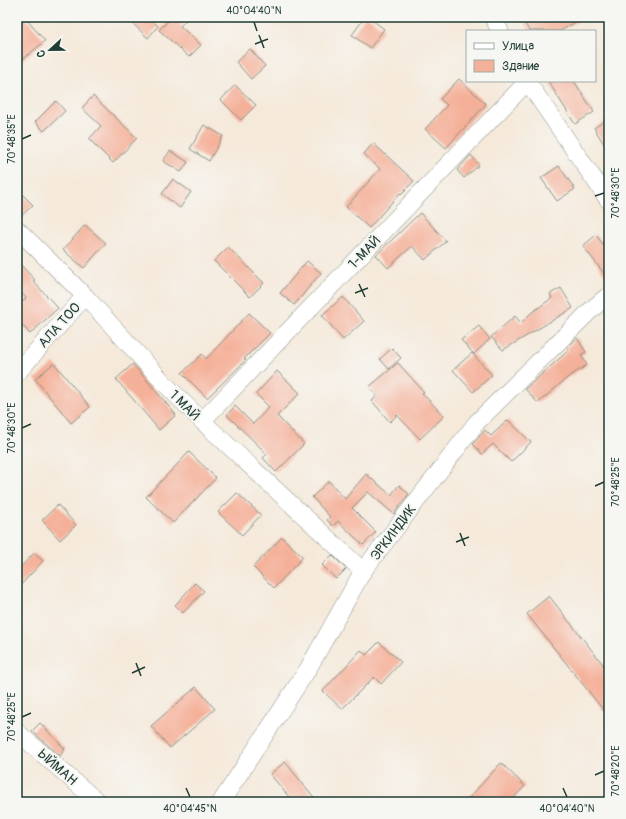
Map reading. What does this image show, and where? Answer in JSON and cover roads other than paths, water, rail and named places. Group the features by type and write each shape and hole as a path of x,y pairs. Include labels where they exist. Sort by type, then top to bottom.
{"street":[{"path":"493,17 500,30"},
{"path":"527,82 609,201"},
{"name":"1-МАЙ","path":"202,421 527,82"},
{"name":"1 МАЙ","path":"17,229 85,296 164,383 202,421 363,571"},
{"name":"ЭРКИНДИК","path":"220,802 308,669 363,571 478,422 592,309 609,295"},
{"name":"АЛА ТОО","path":"17,373 85,296"},
{"name":"ЫЙМАН","path":"17,732 98,802"}]}
